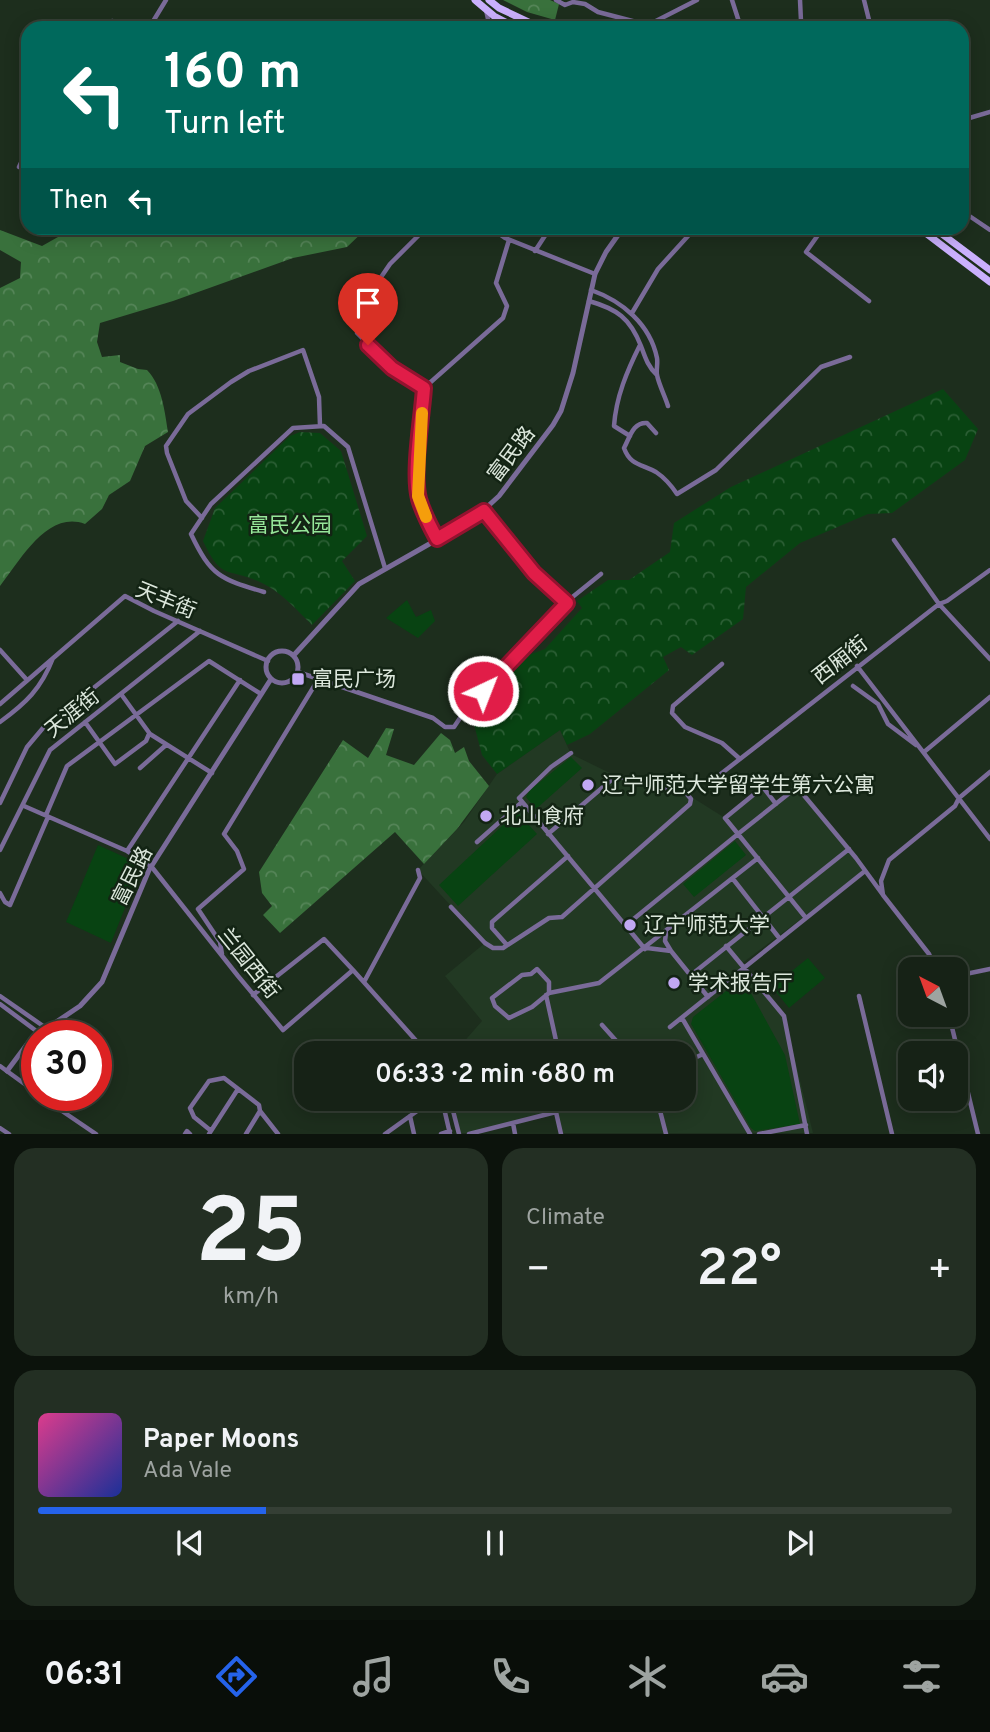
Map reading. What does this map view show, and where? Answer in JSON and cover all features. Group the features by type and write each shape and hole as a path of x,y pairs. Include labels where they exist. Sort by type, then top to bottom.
{"main road":[{"path":"475,0 503,21"},
{"path":"489,0 526,21"},
{"path":"928,235 990,282"},
{"path":"943,235 990,270"}],"street":[{"path":"153,21 166,0"},
{"path":"556,0 565,5 573,2 585,4 598,12 632,21"},
{"path":"655,21 685,3 697,0"},
{"path":"732,0 739,21"},
{"path":"800,0 801,21"},
{"path":"864,0 869,21"},
{"path":"485,9 488,21"},
{"path":"969,116 990,112"},
{"path":"19,167 21,163"},
{"path":"969,216 990,230"},
{"path":"419,235 390,264 375,286 357,333 379,357 424,388"},
{"path":"502,235 596,274"},
{"path":"535,251 545,235"},
{"name":"富民路","path":"293,655 351,591 385,568 484,511 499,496 561,411 573,373 596,274 606,252 618,235"},
{"path":"818,235 806,252 869,301"},
{"path":"632,313 658,269 688,236"},
{"path":"437,539 418,496 424,388 503,318 507,306 496,283 509,240"},
{"path":"591,290 608,297 632,313 644,330 657,357 657,376 668,406"},
{"path":"588,301 609,306 619,313 637,335 650,368 657,376"},
{"path":"630,436 614,426 615,408 640,344"},
{"path":"202,518 186,501 166,446 188,414 250,371 303,350 319,397 320,426"},
{"path":"656,433 648,423 641,423 636,426 624,448 633,463 656,472 677,494 716,470 821,367 850,357"},
{"path":"264,592 225,579 209,567 191,534 211,504 293,428 320,426 348,447 385,568"},
{"path":"484,511 534,573 567,603"},
{"path":"894,540 939,604 990,659"},
{"name":"西厢街","path":"713,780 939,604 990,571"},
{"path":"298,672 433,718 445,727 454,727 466,709 567,603 601,574"},
{"name":"天丰街","path":"0,704 125,596 268,661"},
{"path":"0,803 27,747 43,728 178,621"},
{"name":"天涯街","path":"0,850 50,750 200,631"},
{"path":"0,650 27,680"},
{"path":"279,651 293,655 298,663 298,672 288,682 278,683 271,679 267,672 268,661 279,651"},
{"path":"0,722 30,700 54,657"},
{"path":"0,893 10,905 67,766 209,661 261,694"},
{"path":"722,664 673,706 672,713 685,727 722,743 740,759"},
{"path":"858,666 990,839"},
{"path":"222,954 220,942 198,909 244,869 237,851 224,834 319,678"},
{"name":"富民路","path":"58,1020 80,1006 102,982 151,866 271,679"},
{"path":"127,851 240,680"},
{"path":"853,686 878,704 888,724 923,751"},
{"path":"121,694 150,734 212,773"},
{"path":"923,751 990,697"},
{"path":"85,722 115,764 146,741 150,734"},
{"path":"140,768 166,745"},
{"path":"570,753 519,795 522,802 645,949 671,951"},
{"path":"883,895 881,881 889,860 990,772"},
{"path":"451,907 485,943 493,948 503,948 549,918 562,917 690,804 690,796 616,776 548,834"},
{"path":"776,804 763,787 726,818 806,918"},
{"path":"625,926 797,787 849,849 930,957"},
{"path":"477,842 522,802"},
{"name":"兰园西街","path":"24,806 127,851 151,866 283,1030 353,970"},
{"path":"691,975 849,849"},
{"path":"507,945 492,928 492,922 568,856"},
{"path":"556,1041 547,994 549,982 535,969 531,974 522,975 492,998 495,1006 509,1018 532,1007 547,994 599,983 758,858"},
{"path":"364,982 420,878 418,870"},
{"path":"670,1027 865,871"},
{"path":"733,879 780,939"},
{"path":"666,932 665,941 671,951 708,997"},
{"path":"253,995 324,939 416,1041"},
{"path":"726,946 784,1016 807,1133"},
{"path":"968,974 990,969"},
{"path":"0,996 34,1020"},
{"path":"859,996 892,1133"},
{"path":"0,1004 22,1020"},
{"path":"682,1018 750,1133"},
{"path":"602,1024 617,1041"},
{"path":"952,1027 978,1133"},
{"name":"富民路","path":"7,1071 21,1052"},
{"path":"696,1058 704,1054"},
{"path":"0,1066 21,1081"},
{"path":"239,1090 209,1132 194,1117 190,1108 209,1081 224,1078 259,1105 260,1111 278,1133"},
{"path":"385,1133 431,1101 441,1102 450,1132 441,1133"},
{"path":"63,1111 94,1132"},
{"path":"246,1133 260,1111"},
{"path":"453,1111 459,1133"},
{"path":"660,1111 666,1133"},
{"path":"469,1133 556,1112 561,1133"},
{"path":"410,1116 414,1133"},
{"path":"513,1123 515,1133"},
{"path":"759,1133 806,1125"},
{"path":"0,1128 9,1133"},
{"path":"84,1133 94,1132"}],"shaded area":[{"name":"辽宁师范大学","path":"560,730 571,754 616,776 690,796 725,818 763,787 776,803 797,787 865,871 741,964 784,1016 813,1133 561,1133 556,1113 459,1133 453,1111 696,1111 696,1041 464,1041 482,1021 445,976 485,943 418,870 464,822 497,774"}],"green space":[{"path":"503,0 550,0 559,4 555,20 527,12"},
{"path":"0,230 42,246 62,235 360,235 347,247 293,258 173,301 100,323 97,342 102,357 120,355 120,362 147,370 159,391 168,432 145,446 130,481 109,495 102,509 85,524 58,524 47,531 36,540 0,586 0,288 20,278 21,262 0,250"},
{"path":"943,389 978,429 965,460 892,513 868,514 800,543 746,587 743,619 692,655 681,647 663,657 669,670 590,734 567,745 560,730 497,774 482,755 471,713 526,656 545,649 582,608 577,601 608,580 629,580 670,552 674,523 731,487"},
{"name":"富民公园","path":"300,432 320,433 341,451 367,536 342,561 355,581 312,625 276,591 221,568 203,541 215,508 290,436"},
{"path":"407,600 416,617 431,610 435,621 418,638 386,618"},
{"path":"386,728 394,729 386,755 414,765 441,733 450,740 455,753 464,747 469,761 489,786 457,829 424,864 395,832 280,933 263,915 272,906 262,893 259,872 343,740 368,758"},
{"path":"571,757 582,768 536,809 526,797 530,790"},
{"path":"517,812 537,834 458,906 439,885"},
{"path":"735,841 746,855 694,897 683,884"},
{"path":"98,845 142,865 111,943 66,922"},
{"path":"808,958 825,978 789,1008 772,987"},
{"path":"740,980 747,986 785,1055 800,1124 755,1131 751,1128 691,1024 693,1017"}],"slow traffic":[{"path":"422,413 418,496 426,517"}],"place":[{"name":"富民广场","path":"298,679"},
{"name":"辽宁师范大学留学生第六公寓","path":"588,785"},
{"name":"北山食府","path":"486,816"},
{"name":"辽宁师范大学","path":"630,925"},
{"name":"学术报告厅","path":"674,983"}],"route":[{"path":"368,345 392,368 424,388 418,496 437,539 484,511 534,573 567,603 483,691"}]}
